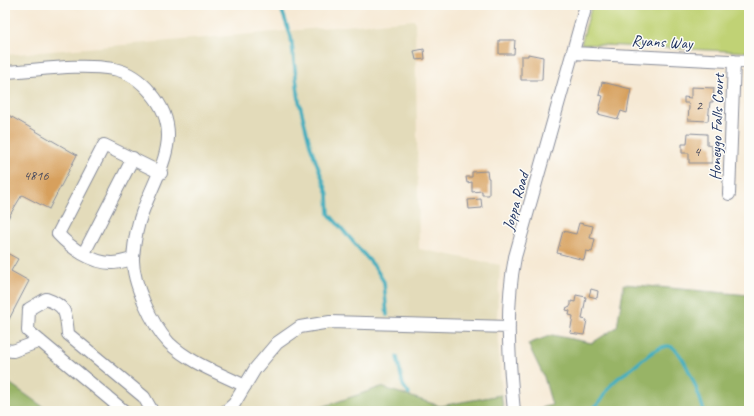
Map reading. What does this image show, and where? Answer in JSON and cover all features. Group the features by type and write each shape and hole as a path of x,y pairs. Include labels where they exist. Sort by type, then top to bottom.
{"street":[{"name":"Joppa Road","path":"514,411 509,328 511,279 515,257 586,5"},
{"name":"Ryans Way","path":"573,53 749,62"},
{"name":"Honeygo Falls Court","path":"730,194 734,61"},
{"path":"5,72 91,67 114,69 131,75 144,85 155,97 164,112 170,135 161,173 141,214 133,259 140,294 156,325 168,342 184,356 245,386"},
{"path":"133,259 113,263 99,261 70,247 58,234 104,145 161,173"},
{"path":"84,253 133,158"},
{"path":"124,411 28,331 27,319 29,308 46,299 58,303 65,312 68,334 144,398 152,411"},
{"path":"226,411 234,404 255,369 277,344 300,327 330,322 509,328"},
{"path":"5,350 13,351 40,341"}],"shaded area":[{"path":"415,20 419,249 500,265 497,318 504,411 5,411 5,55"}],"green space":[{"path":"592,5 749,5 749,52 581,44"},
{"path":"624,284 749,295 749,411 531,411 552,405 544,377 528,344 552,335 592,343 617,327"},
{"path":"5,380 49,411 5,411"},
{"path":"381,387 440,406 501,395 504,411 310,411"}],"building":[{"path":"499,40 515,40 514,54 499,54"},
{"path":"424,49 425,59 416,60 414,51"},
{"path":"528,54 543,57 542,80 521,80 521,56 528,56"},
{"path":"602,82 631,89 627,113 621,111 618,119 598,114 603,96 599,95"},
{"path":"691,87 714,88 713,102 710,102 708,121 688,120 689,107 688,103 684,103 684,97 691,98"},
{"path":"5,113 77,155 49,209 22,195 5,223"},
{"path":"688,133 707,134 707,145 711,146 712,148 712,163 689,163 689,153 682,153 682,144 687,144"},
{"path":"487,171 489,178 489,195 482,195 482,191 472,192 472,182 467,183 466,177 472,177 472,172"},
{"path":"481,199 482,208 469,209 468,200"},
{"path":"579,223 593,226 590,238 595,239 592,252 586,251 584,260 557,253 563,231 576,234"},
{"path":"5,252 18,259 11,271 29,281 5,327"},
{"path":"591,289 598,291 597,298 589,296"},
{"path":"576,295 586,297 582,319 587,320 584,335 570,333 573,316 569,315 570,311 566,310 567,307 569,308 571,305 571,301 575,302"}],"waterway":[{"path":"280,5 291,37 299,101 310,145 328,194 329,214 375,267 384,282 387,315"},
{"path":"590,411 598,404 609,387 618,378 655,350 668,346 674,348 685,363 695,385 704,411"},
{"path":"397,357 403,385 409,394"}]}
